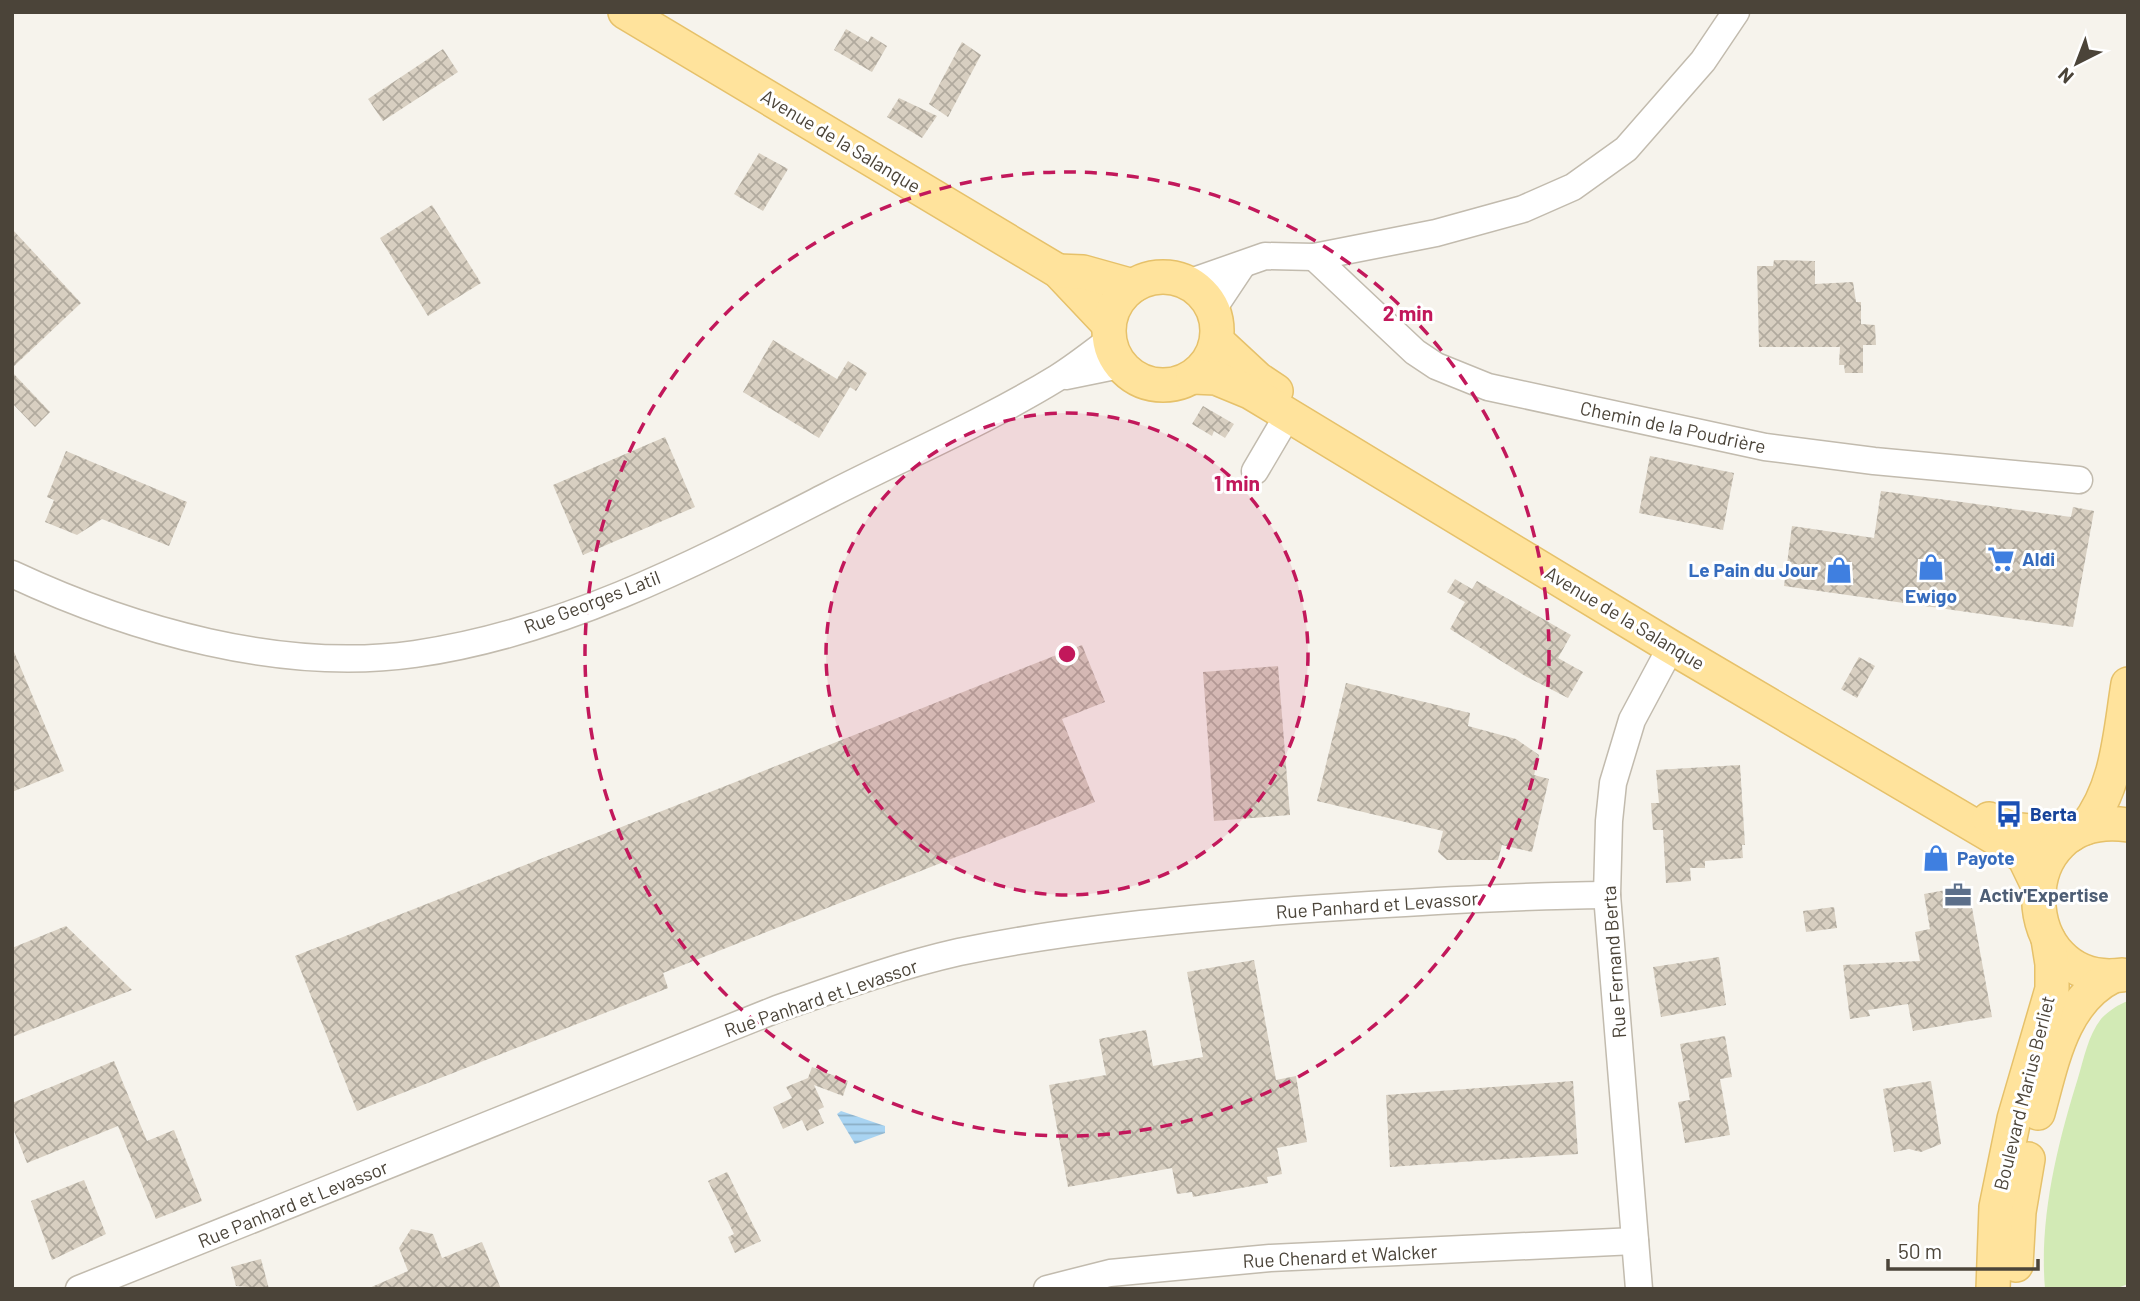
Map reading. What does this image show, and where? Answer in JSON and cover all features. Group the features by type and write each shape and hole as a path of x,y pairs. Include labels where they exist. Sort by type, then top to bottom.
{"main road":[{"name":"Avenue de la Salanque","path":"625,12 1058,271"},
{"path":"1058,271 1083,272 1133,286"},
{"path":"1058,271 1113,343 1132,376 1155,384 1179,383 1193,377 1204,367 1215,325 1203,294 1188,283 1160,277 1133,286 1121,296 1113,343"},
{"name":"Avenue de la Salanque","path":"1215,325 1258,379 1644,615 1987,818 2010,829 2078,832 2110,822 2128,825"},
{"name":"Avenue de la Salanque","path":"1193,377 1216,378 1250,392 1671,647 1997,839 2024,857 2038,886"},
{"path":"2038,886 2044,866 2055,849 2097,813 2117,755 2128,684"},
{"name":"Boulevard Marius Berliet","path":"1993,1289 1996,1208 2014,1119 2052,989 2052,964 2048,939 2040,922 2038,886"},
{"path":"2048,939 2065,958 2087,971 2120,975"},
{"name":"Boulevard Marius Berliet","path":"2016,1289 2016,1251 2024,1179 2050,1070 2078,1002 2099,983 2120,975"}],"street":[{"path":"1188,283 1241,267 1265,256 1314,257 1436,233 1523,209 1573,187 1626,149 1703,61 1736,12"},
{"name":"Chemin de la Poudrière","path":"1314,257 1415,352 1436,366 1488,387 1765,447 1874,461 2079,480"},
{"path":"1215,325 1241,267"},
{"name":"Rue Georges Latil","path":"12,574 75,603 141,625 254,651 343,657 412,654 466,645 545,624 614,598 747,537 1057,378 1113,343"},
{"path":"1255,471 1288,415"},
{"name":"Rue Fernand Berta","path":"1639,1289 1607,895 1613,783 1632,720 1671,647"},
{"name":"Rue Panhard et Levassor","path":"79,1289 778,1009 865,978 957,953 1048,935 1162,920 1489,897 1607,895"},
{"name":"Rue Chenard et Walcker","path":"1047,1289 1110,1273 1270,1258 1635,1241"}],"green space":[{"path":"2128,1001 2128,1284 2115,1289 2045,1289 2047,1209 2070,1103 2093,1033 2101,1019"}],"water":[{"path":"841,1111 885,1126 885,1133 855,1144 837,1114"}],"building":[{"path":"846,29 868,42 871,36 887,46 872,72 834,50"},
{"path":"962,42 981,55 948,117 929,104"},
{"path":"443,49 458,72 383,121 368,99"},
{"path":"899,98 937,116 922,138 887,117"},
{"path":"759,153 788,169 763,211 734,194"},
{"path":"432,205 481,283 428,316 380,238"},
{"path":"12,229 81,303 12,368"},
{"path":"1774,260 1815,261 1815,284 1853,282 1856,302 1861,302 1861,324 1875,325 1876,345 1863,345 1863,373 1845,373 1844,365 1839,365 1840,347 1759,347 1757,266 1773,266"},
{"path":"773,340 837,379 848,361 867,373 856,391 850,387 819,438 743,392"},
{"path":"12,372 50,412 35,427 12,403"},
{"path":"1203,406 1234,424 1225,438 1214,431 1212,436 1192,424"},
{"path":"665,437 695,507 583,555 553,485"},
{"path":"66,451 187,502 169,546 102,519 77,535 45,522 54,500 47,497"},
{"path":"1650,456 1734,473 1723,530 1639,513"},
{"path":"1881,491 2071,517 2073,507 2094,511 2073,627 1784,586 1792,526 1874,538"},
{"path":"1455,579 1472,589 1477,581 1571,635 1558,658 1583,672 1568,698 1527,677 1450,629 1465,602 1447,592"},
{"path":"1082,645 1105,702 1062,719 1095,802 663,973 668,988 357,1111 295,956"},
{"path":"12,647 64,771 12,792"},
{"path":"1859,657 1875,666 1857,698 1841,689"},
{"path":"1278,666 1290,815 1214,821 1203,672"},
{"path":"1346,683 1470,713 1468,726 1516,739 1539,755 1534,775 1549,779 1532,852 1502,845 1498,860 1447,860 1438,852 1443,831 1317,801"},
{"path":"1740,765 1745,845 1742,845 1743,858 1705,861 1705,868 1690,868 1691,881 1666,883 1663,830 1653,830 1651,803 1659,803 1656,770"},
{"path":"1968,886 1992,1017 1913,1031 1908,1004 1868,1010 1870,1016 1850,1019 1843,965 1920,961 1915,932 1930,929 1924,894"},
{"path":"1834,907 1837,928 1806,932 1803,911"},
{"path":"66,926 132,990 12,1037 12,948"},
{"path":"1719,957 1726,1005 1661,1017 1653,967"},
{"path":"1254,960 1276,1080 1296,1076 1307,1142 1277,1148 1282,1174 1267,1177 1268,1183 1193,1197 1192,1192 1177,1194 1172,1168 1068,1187 1049,1085 1106,1075 1099,1039 1146,1030 1153,1066 1203,1057 1187,972"},
{"path":"1725,1036 1732,1077 1720,1079 1730,1135 1685,1143 1678,1102 1690,1100 1680,1044"},
{"path":"114,1061 147,1141 174,1130 202,1201 156,1219 118,1126 27,1163 12,1126 12,1103"},
{"path":"812,1067 848,1081 843,1096 814,1085 824,1107 818,1110 824,1123 807,1131 802,1120 783,1129 773,1107 792,1098 786,1087 808,1078"},
{"path":"1573,1081 1578,1154 1390,1167 1386,1095"},
{"path":"1931,1081 1941,1144 1921,1152 1909,1149 1894,1152 1883,1089"},
{"path":"727,1172 761,1241 735,1253 728,1237 734,1234 708,1181"},
{"path":"84,1180 106,1234 52,1260 31,1201"},
{"path":"411,1229 433,1234 442,1258 482,1242 501,1289 367,1289 408,1271 399,1248"},
{"path":"261,1259 269,1289 236,1286 231,1267"}],"place":[{"name":"Aldi","path":"2001,559"},
{"name":"Ewigo","path":"1931,567"},
{"name":"Le Pain du Jour","path":"1839,570"},
{"name":"Berta","path":"2009,814"},
{"name":"Payote","path":"1936,858"},
{"name":"Activ'Expertise","path":"1958,895"}]}
